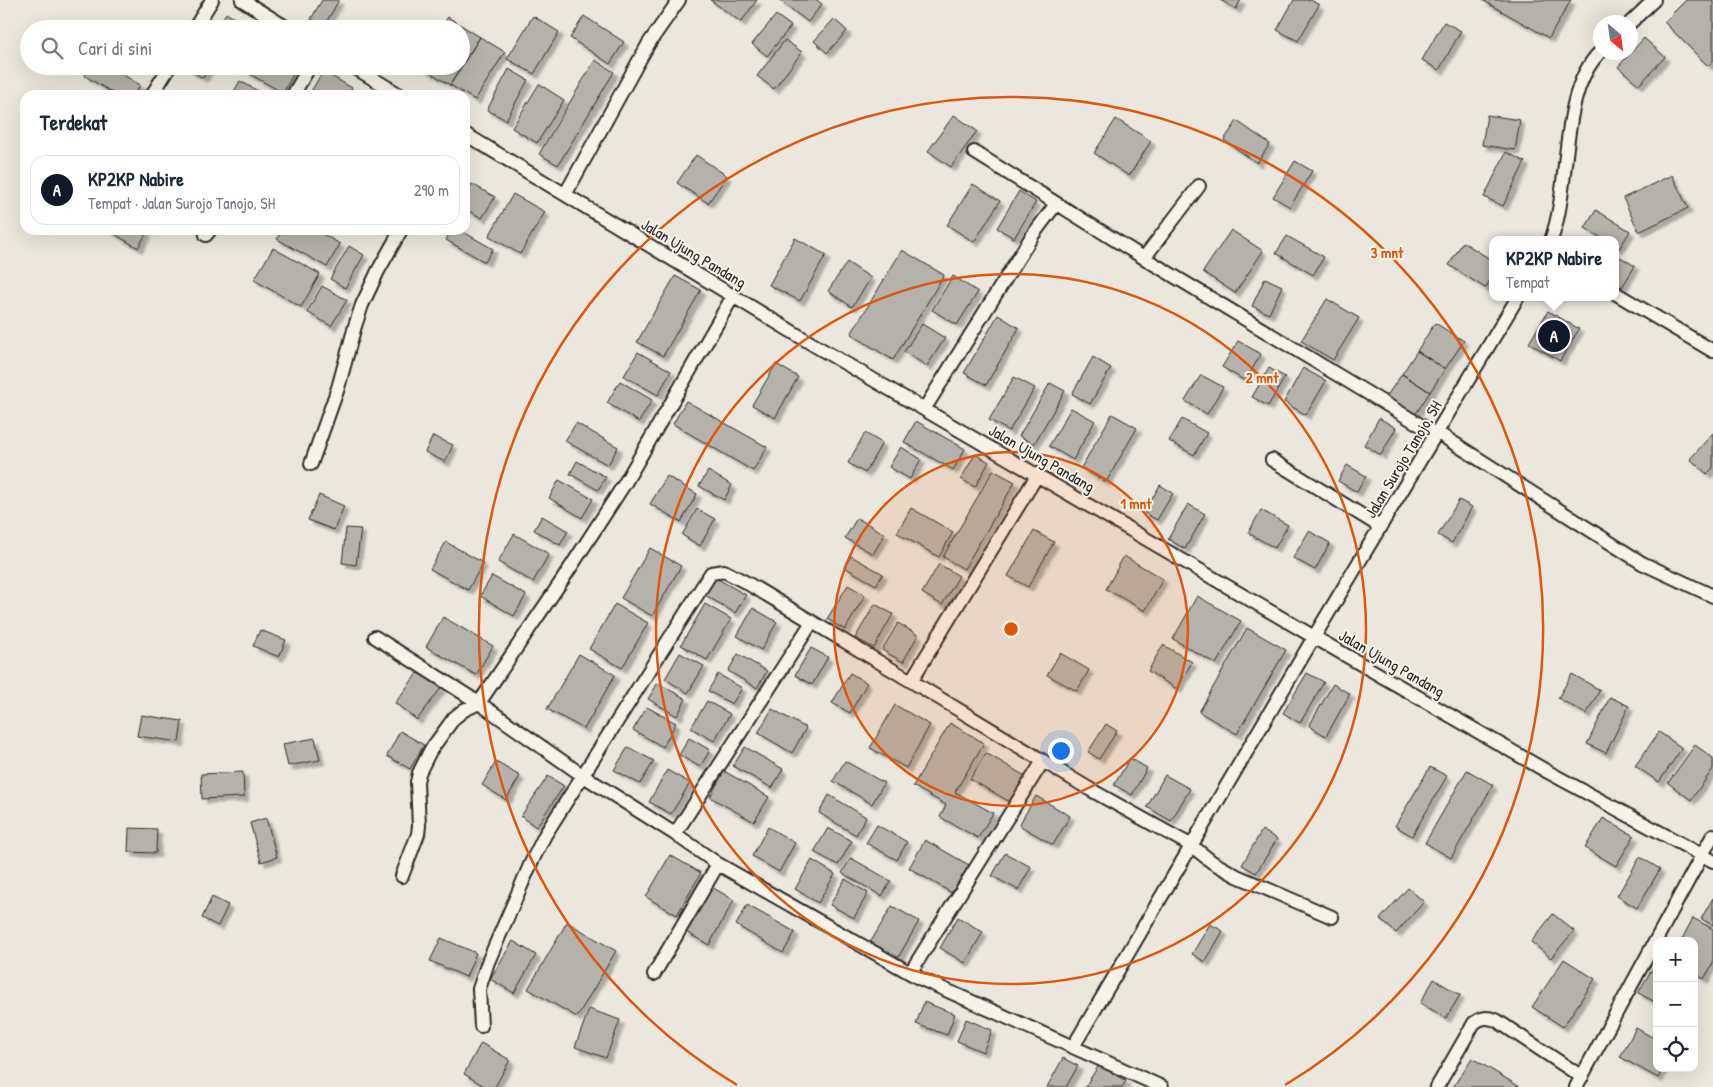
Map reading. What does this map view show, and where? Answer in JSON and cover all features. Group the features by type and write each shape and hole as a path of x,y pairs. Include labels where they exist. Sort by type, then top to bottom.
{"street":[{"path":"200,20 212,0"},
{"path":"242,0 275,20"},
{"path":"566,194 636,66 679,0"},
{"path":"1638,15 1654,0"},
{"path":"1552,236 1557,224 1562,196 1574,105 1579,86 1594,60"},
{"path":"155,90 164,75"},
{"path":"295,90 304,75"},
{"path":"367,75 392,90"},
{"name":"Jalan Ujung Pandang","path":"470,137 733,296 1314,637 1548,772 1708,858"},
{"path":"974,152 1144,258 1437,434 1642,563 1713,596"},
{"path":"1144,258 1199,186"},
{"path":"925,408 1032,236 1056,204"},
{"path":"311,464 338,388 362,305 398,235"},
{"path":"1619,295 1713,351"},
{"path":"402,876 418,834 417,788 419,773 430,751 454,718 464,710 479,703 563,579 625,483 733,296"},
{"name":"Jalan Surojo Tanojo, SH","path":"1073,1047 1314,637 1516,301"},
{"path":"1272,460 1381,527"},
{"path":"911,681 1038,474"},
{"path":"481,1026 479,989 488,962 545,835 711,573 724,571 1091,790 1192,846 1212,862 1237,876 1332,917"},
{"path":"676,834 812,622"},
{"path":"375,637 479,703 582,775 676,834 718,864 910,973 1162,1087"},
{"path":"910,973 1042,761"},
{"path":"1438,1087 1474,1023 1479,1019 1487,1017 1496,1020 1579,1082 1708,858 1713,835"},
{"path":"654,974 718,864"}],"building":[{"path":"322,0 339,0 327,20 311,19"},
{"path":"710,0 757,0 741,22"},
{"path":"779,0 817,0 822,4 808,22"},
{"path":"1220,0 1241,0 1236,9"},
{"path":"1294,0 1311,0 1319,5 1298,41 1277,30"},
{"path":"1482,0 1571,0 1549,38"},
{"path":"1686,0 1713,0 1713,61 1708,66 1664,22"},
{"path":"226,13 237,20 222,20"},
{"path":"776,15 791,26 767,56 752,44"},
{"path":"533,16 559,32 534,74 507,59"},
{"path":"584,16 624,42 610,64 570,38"},
{"path":"834,19 847,31 827,53 814,41"},
{"path":"1444,22 1461,31 1439,70 1422,60"},
{"path":"470,31 480,37 470,53"},
{"path":"480,37 505,52 475,100 470,97 470,90 458,90 450,85 456,75 470,75 470,53"},
{"path":"1644,38 1665,57 1639,85 1618,67 1624,60 1638,60 1638,45"},
{"path":"785,40 802,52 774,89 757,76"},
{"path":"595,60 614,72 558,165 539,154"},
{"path":"509,69 528,80 506,120 487,110"},
{"path":"124,75 140,85 137,90 108,90 85,76"},
{"path":"251,75 293,75 285,90 278,90"},
{"path":"321,75 330,75 352,88 351,90 312,90"},
{"path":"434,75 456,75 450,85"},
{"path":"240,81 256,90 235,90"},
{"path":"539,84 564,100 537,143 512,128"},
{"path":"954,115 977,131 951,167 928,151"},
{"path":"1487,115 1520,120 1515,150 1482,145"},
{"path":"1116,119 1151,141 1129,176 1094,153"},
{"path":"1237,121 1270,144 1257,163 1224,140"},
{"path":"1506,152 1525,162 1503,206 1484,197"},
{"path":"696,155 727,176 708,203 677,183"},
{"path":"1295,161 1312,171 1290,207 1273,197"},
{"path":"1672,175 1688,208 1639,232 1623,198"},
{"path":"472,184 495,197 482,218 470,212 470,187"},
{"path":"973,184 1000,201 974,242 947,225"},
{"path":"1019,191 1036,202 1014,238 997,228"},
{"path":"513,194 545,212 520,254 489,236"},
{"path":"1596,210 1630,231 1619,249 1619,236 1598,236 1585,228"},
{"path":"1231,230 1263,251 1235,293 1203,272"},
{"path":"116,235 145,235 138,248"},
{"path":"279,235 325,235 340,244 327,267 277,239"},
{"path":"448,235 469,235 493,249 485,262 446,240"},
{"path":"1287,236 1324,257 1313,275 1276,253"},
{"path":"795,238 826,255 800,301 769,285"},
{"path":"1463,242 1489,258 1489,282 1485,288 1449,265"},
{"path":"349,246 364,255 345,288 330,279"},
{"path":"273,248 320,274 301,307 254,280"},
{"path":"902,250 944,275 893,360 851,334"},
{"path":"1619,256 1635,266 1622,287 1619,285"},
{"path":"847,262 871,278 852,307 828,291"},
{"path":"675,276 701,290 663,356 637,342"},
{"path":"953,276 978,292 957,325 932,310"},
{"path":"1265,278 1282,286 1269,314 1252,306"},
{"path":"322,286 347,300 331,326 307,312"},
{"path":"1327,299 1359,318 1333,360 1301,341"},
{"path":"1548,311 1579,329 1560,361 1529,343"},
{"path":"998,315 1019,328 986,385 964,373"},
{"path":"1435,323 1464,341 1445,369 1417,351"},
{"path":"922,324 945,338 927,366 904,352"},
{"path":"1238,341 1261,354 1245,381 1222,367"},
{"path":"1417,351 1445,369 1430,392 1402,374"},
{"path":"638,352 671,371 658,395 624,376"},
{"path":"1093,357 1111,368 1090,404 1072,394"},
{"path":"776,364 798,377 775,418 752,405"},
{"path":"1269,368 1285,377 1268,406 1252,397"},
{"path":"1303,368 1326,381 1306,415 1284,402"},
{"path":"1402,374 1430,392 1415,415 1386,397"},
{"path":"1201,375 1223,387 1207,414 1185,401"},
{"path":"1014,377 1035,388 1009,431 989,420"},
{"path":"620,381 652,400 639,422 607,403"},
{"path":"1050,383 1065,391 1034,444 1019,436"},
{"path":"686,401 767,447 753,471 673,424"},
{"path":"1071,408 1095,421 1073,460 1049,446"},
{"path":"1112,414 1137,428 1106,482 1081,468"},
{"path":"1379,418 1396,428 1381,455 1364,445"},
{"path":"1182,419 1207,433 1194,455 1169,441"},
{"path":"916,421 965,449 953,470 904,442"},
{"path":"576,423 618,447 608,465 565,441"},
{"path":"865,433 882,443 865,473 848,463"},
{"path":"1713,433 1713,468 1707,474 1690,459"},
{"path":"433,436 453,445 445,462 425,452"},
{"path":"901,447 921,459 910,479 889,467"},
{"path":"975,454 989,462 975,487 961,479"},
{"path":"577,461 606,477 598,490 570,474"},
{"path":"1347,465 1366,476 1357,492 1338,481"},
{"path":"993,470 1015,482 964,569 943,557"},
{"path":"708,471 732,485 724,500 699,486"},
{"path":"667,476 697,494 681,522 650,504"},
{"path":"559,480 593,499 582,518 549,498"},
{"path":"1160,485 1173,493 1157,520 1144,513"},
{"path":"319,495 344,506 334,530 308,520"},
{"path":"1459,500 1472,507 1452,543 1438,535"},
{"path":"1188,504 1205,514 1185,549 1168,539"},
{"path":"911,508 953,532 939,557 897,533"},
{"path":"697,509 715,519 700,546 682,535"},
{"path":"1261,510 1288,525 1275,548 1248,533"},
{"path":"542,516 568,531 560,545 534,530"},
{"path":"857,518 885,534 873,554 845,538"},
{"path":"346,528 361,529 356,565 342,563"},
{"path":"1034,531 1054,542 1028,587 1008,576"},
{"path":"1309,531 1330,543 1315,570 1293,558"},
{"path":"514,534 549,554 533,582 498,562"},
{"path":"446,542 483,563 468,590 430,569"},
{"path":"650,548 681,566 652,616 621,598"},
{"path":"851,556 883,574 876,585 844,567"},
{"path":"1124,556 1163,579 1145,611 1106,589"},
{"path":"939,564 959,576 942,605 922,593"},
{"path":"492,576 526,595 514,616 480,596"},
{"path":"716,578 746,595 735,613 705,595"},
{"path":"848,585 865,595 845,630 827,619"},
{"path":"1197,596 1241,621 1216,664 1173,639"},
{"path":"615,604 648,623 622,668 589,649"},
{"path":"705,604 731,619 707,660 681,645"},
{"path":"875,604 893,614 874,648 855,638"},
{"path":"753,608 777,622 761,650 737,636"},
{"path":"443,617 493,646 476,675 426,647"},
{"path":"898,623 918,635 903,662 882,650"},
{"path":"1247,628 1286,650 1237,734 1199,712"},
{"path":"260,630 286,640 279,657 253,646"},
{"path":"1163,645 1192,662 1177,689 1148,671"},
{"path":"811,648 828,657 812,685 795,675"},
{"path":"680,653 704,666 688,693 665,679"},
{"path":"1060,653 1089,670 1077,691 1047,675"},
{"path":"579,654 615,675 584,729 547,709"},
{"path":"738,654 767,671 757,688 728,671"},
{"path":"419,671 441,688 417,720 395,703"},
{"path":"850,673 867,683 850,713 832,703"},
{"path":"1307,673 1324,682 1300,723 1283,713"},
{"path":"718,674 742,688 732,704 708,691"},
{"path":"1572,674 1600,690 1586,714 1558,698"},
{"path":"658,683 686,699 677,716 648,699"},
{"path":"1333,684 1350,694 1326,736 1309,726"},
{"path":"1610,697 1629,706 1606,753 1587,744"},
{"path":"707,701 730,714 714,741 691,728"},
{"path":"895,705 930,725 906,768 870,748"},
{"path":"647,707 676,723 663,747 633,730"},
{"path":"772,709 806,728 792,753 758,733"},
{"path":"141,715 182,721 179,742 137,736"},
{"path":"950,723 984,743 955,792 993,813 978,838 940,817 946,805 913,786"},
{"path":"1106,724 1117,731 1099,759 1088,752"},
{"path":"400,731 424,745 410,769 387,756"},
{"path":"1659,732 1682,748 1659,782 1635,766"},
{"path":"315,738 320,760 288,766 283,744"},
{"path":"689,738 710,750 700,767 679,755"},
{"path":"1695,745 1713,758 1713,769 1691,800 1668,783"},
{"path":"628,747 654,761 640,784 614,770"},
{"path":"745,747 783,769 772,788 733,766"},
{"path":"986,753 1025,776 1010,802 970,779"},
{"path":"1130,758 1147,768 1132,795 1114,785"},
{"path":"845,761 884,783 872,804 833,781"},
{"path":"496,762 520,776 506,800 482,785"},
{"path":"1430,767 1447,776 1412,836 1395,826"},
{"path":"667,770 690,783 671,814 649,802"},
{"path":"1467,770 1493,785 1451,858 1425,843"},
{"path":"724,771 769,797 754,822 710,797"},
{"path":"243,772 244,797 202,799 201,774"},
{"path":"1165,775 1190,789 1171,821 1147,807"},
{"path":"548,776 564,786 536,827 521,816"},
{"path":"829,795 866,817 856,835 819,813"},
{"path":"1036,796 1070,816 1053,845 1019,825"},
{"path":"266,818 277,857 261,862 250,823"},
{"path":"1603,818 1634,836 1616,866 1585,848"},
{"path":"877,825 907,842 897,860 866,843"},
{"path":"768,827 795,843 779,872 752,856"},
{"path":"129,828 157,829 156,853 128,852"},
{"path":"828,828 852,841 838,865 814,852"},
{"path":"1262,830 1277,839 1256,873 1242,865"},
{"path":"925,840 969,865 952,893 909,868"},
{"path":"1005,853 1031,867 1018,890 992,876"},
{"path":"670,855 701,873 677,915 646,897"},
{"path":"1640,857 1660,869 1637,908 1617,896"},
{"path":"851,858 891,881 882,896 842,873"},
{"path":"812,860 835,874 818,903 795,889"},
{"path":"845,879 868,893 854,918 830,905"},
{"path":"710,886 734,900 709,945 684,931"},
{"path":"1408,888 1424,902 1396,933 1380,919"},
{"path":"212,897 228,905 218,926 202,918"},
{"path":"1713,898 1713,925 1701,919"},
{"path":"747,905 795,932 783,953 736,925"},
{"path":"892,906 919,921 895,963 867,948"},
{"path":"1553,914 1574,931 1551,958 1531,942"},
{"path":"958,917 983,932 965,963 940,948"},
{"path":"1693,918 1713,929 1713,963 1704,979 1698,975 1698,937 1683,937"},
{"path":"567,922 616,951 577,1017 528,989"},
{"path":"1210,924 1223,931 1205,962 1192,954"},
{"path":"441,938 476,953 466,977 430,961"},
{"path":"513,941 536,955 514,993 490,979"},
{"path":"1564,959 1595,979 1563,1027 1532,1007"},
{"path":"1652,969 1653,970 1653,1001 1638,993"},
{"path":"1434,979 1460,995 1446,1018 1420,1003"},
{"path":"924,1002 955,1014 947,1035 916,1024"},
{"path":"589,1009 620,1020 606,1058 575,1047"},
{"path":"966,1019 992,1030 983,1052 957,1041"},
{"path":"1636,1028 1653,1038 1653,1072 1661,1072 1658,1078 1620,1057"},
{"path":"481,1043 510,1060 495,1087 486,1087 464,1074"},
{"path":"1063,1058 1078,1066 1066,1087 1047,1087"},
{"path":"1472,1058 1520,1087 1453,1087"},
{"path":"1099,1065 1126,1081 1122,1087 1085,1087"}],"place":[{"name":"KP2KP Nabire","path":"1554,336"}]}
